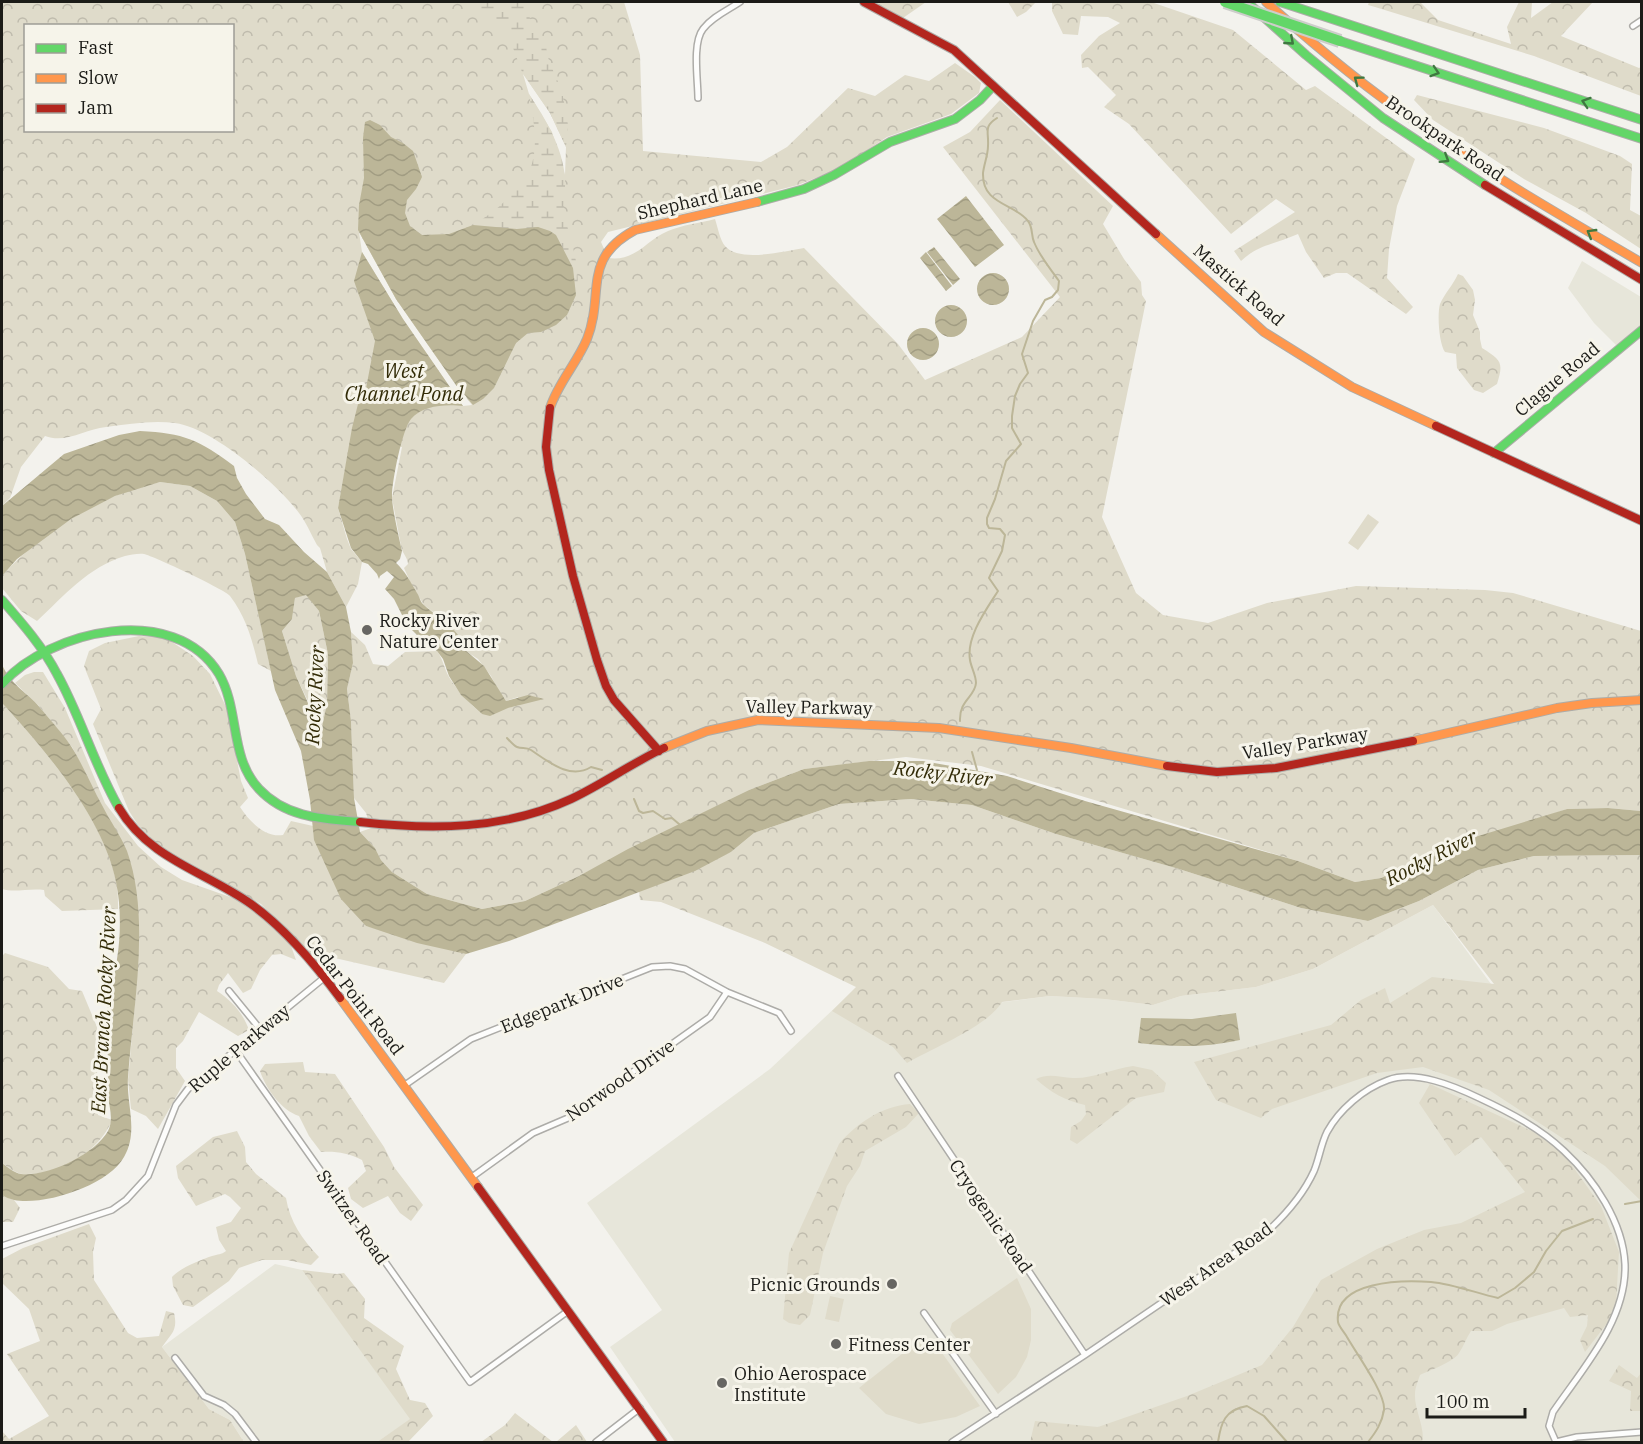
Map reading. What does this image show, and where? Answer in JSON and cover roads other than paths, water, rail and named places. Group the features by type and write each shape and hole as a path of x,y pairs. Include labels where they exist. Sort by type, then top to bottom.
{"main road":[{"name":"Mastick Road","path":"864,2 954,50 1264,332 1352,387 1641,521"},
{"path":"1225,2 1641,139"},
{"name":"Brookpark Road","path":"1247,2 1306,56 1383,118 1493,190 1641,279"},
{"name":"Brookpark Road","path":"1266,2 1392,106 1502,180 1641,263"},
{"path":"1280,2 1641,120"},
{"name":"Shephard Lane","path":"659,751 648,736 622,711 602,677 572,576 546,448 549,407 589,332 597,273 602,256 612,243 635,230 773,199 834,176 890,142 955,119 980,100 993,86"},
{"name":"Clague Road","path":"1494,453 1641,330"},
{"name":"Cedar Point Road","path":"2,600 44,652 62,682 117,804 134,829 164,855 250,903 276,924 325,977 640,1408 663,1443"},
{"name":"Valley Parkway","path":"2,684 20,665 44,652 79,638 120,630 159,632 176,638 197,651 220,677 228,695 242,764 251,782 277,805 309,817 415,829 490,824 558,805 659,751 704,731 737,723 782,720 939,728 1059,746 1165,766 1217,772 1276,768 1365,751 1557,708 1641,700"}],"street":[{"path":"698,98 697,41 702,30 711,21 740,2"},
{"path":"1634,26 1641,20"},
{"name":"Edgepark Drive","path":"405,1085 471,1039 652,967 670,966 685,969 727,992 778,1013 791,1031"},
{"name":"Ruple Parkway","path":"2,1246 112,1210 126,1200 148,1176 176,1105 188,1089 325,977"},
{"path":"229,991 260,1029"},
{"name":"Norwood Drive","path":"472,1177 533,1133 568,1119 710,1017 727,992"},
{"name":"Switzer Road","path":"236,1051 470,1382 568,1311"},
{"name":"Cryogenic Road","path":"898,1076 1084,1355"},
{"name":"West Area Road","path":"952,1443 1270,1228 1285,1215 1314,1172 1326,1133 1338,1115 1350,1104 1389,1080 1407,1078 1445,1083 1505,1111 1532,1127 1563,1150 1601,1197 1615,1223 1625,1264 1619,1307 1612,1324 1553,1412 1550,1426 1556,1443"},
{"path":"924,1313 996,1414"},
{"path":"175,1358 204,1396 225,1405 235,1414 256,1443"},
{"path":"596,1443 640,1408"},
{"path":"1556,1443 1577,1437 1641,1432"}],"water":[{"path":"370,120 413,151 422,177 407,200 405,213 410,226 422,235 449,234 473,225 517,229 538,227 556,235 573,268 576,295 567,315 556,325 541,332 528,333 516,343 494,388 473,405 456,385 396,299 358,230 359,205 364,178 363,138 365,122"},
{"path":"966,196 1004,245 975,267 937,219"},
{"path":"934,247 960,279 953,285 927,252"},
{"name":"West Channel Pond","path":"362,252 403,319 463,406 428,408 411,419 404,434 392,489 393,508 402,551 396,563 407,576 423,604 454,630 465,650 484,666 506,701 528,695 544,699 508,708 490,716 482,714 461,695 437,651 426,644 407,625 394,599 385,589 394,577 387,571 379,579 368,564 362,562 351,548 338,508 352,428 358,404 364,399 375,341 354,281"},
{"path":"926,252 952,286 946,291 920,258"},
{"path":"993,273 1004,278 1009,289 1004,300 993,305 982,300 977,289 982,278"},
{"path":"951,305 962,310 967,321 962,332 951,337 940,332 935,321 940,310"},
{"path":"923,328 934,333 939,344 934,355 923,360 912,355 907,344 912,333"},
{"name":"Rocky River","path":"140,431 168,434 180,436 211,450 234,466 237,478 246,494 265,519 279,525 304,552 327,572 346,607 351,632 353,663 347,689 351,721 354,798 360,832 392,872 427,894 482,909 525,901 749,790 804,769 869,761 923,761 1007,776 1085,801 1298,861 1355,882 1381,878 1452,844 1567,809 1608,808 1641,811 1641,855 1534,856 1478,870 1419,901 1368,921 1301,908 1179,869 1056,834 972,805 911,799 839,804 754,833 731,852 695,871 509,941 466,954 417,943 366,926 341,899 314,840 310,800 301,751 275,690 245,554 235,522 217,501 190,486 160,482 115,496 71,519 17,559 2,576 2,506 64,454 119,435","holes":["306,595 319,611 328,654 327,703 321,732 296,676 282,631 292,619 295,598"]},
{"path":"2,664 15,683 38,705 65,737 75,753 127,851 138,905 138,963 128,1077 131,1137 128,1147 116,1167 91,1184 58,1196 27,1201 14,1200 2,1195 2,1163 21,1174 44,1172 57,1168 93,1148 102,1140 110,1126 107,1013 118,950 120,911 118,891 109,858 86,809 54,763 2,703"},
{"path":"1236,1013 1240,1040 1189,1046 1138,1043 1141,1018 1192,1019"}],"waterway":[{"path":"960,721 964,703 973,692 976,683 970,660 971,642 978,624 998,591 989,578 1002,551 1005,535 1000,529 989,528 987,518 1006,461 1021,444 1012,428 1012,416 1015,396 1028,373 1022,354 1033,321 1045,300 1052,297 1058,290 1059,281 1036,247 1028,221 1015,210 993,198 984,184 983,173 988,149 988,130 990,124 997,118"},
{"path":"507,738 519,748 529,749 560,768 575,772 591,767 602,770"},
{"name":"Rocky River","path":"972,752 977,770"},
{"path":"634,799 639,811 643,813 653,811 665,819 672,818 679,824"},
{"path":"1625,1204 1642,1201"},
{"path":"1368,1442 1380,1423 1384,1410 1383,1403 1370,1374 1338,1322 1339,1308 1347,1298 1358,1290 1372,1286 1419,1281 1448,1285 1498,1298 1515,1288 1534,1272 1546,1251 1562,1231 1593,1219"},
{"path":"1218,1442 1225,1418 1234,1410 1247,1406 1264,1416 1287,1442"}],"place":[{"name":"Rocky River Nature Center","path":"367,630"},
{"name":"Picnic Grounds","path":"892,1284"},
{"name":"Fitness Center","path":"836,1344"},
{"name":"Ohio Aerospace Institute","path":"722,1383"}],"water label":[{"name":"East Branch Rocky River","path":"103,1010"}]}
